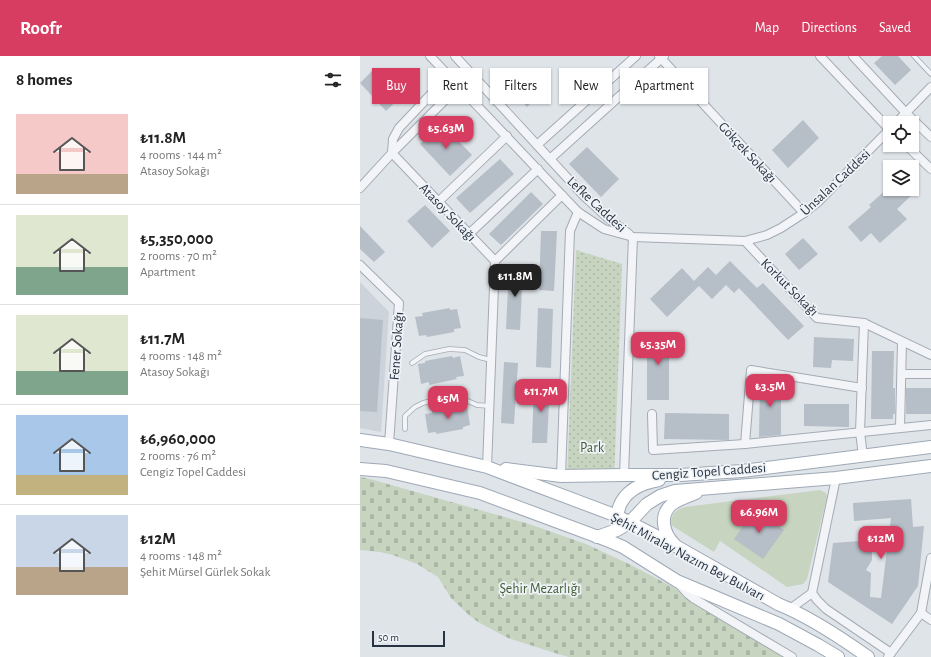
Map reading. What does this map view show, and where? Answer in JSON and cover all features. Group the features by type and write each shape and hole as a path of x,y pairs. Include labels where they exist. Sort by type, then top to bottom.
{"main road":[{"name":"Şehit Miralay Nazım Bey Bulvarı","path":"360,440 389,444 487,466 617,516 674,545 778,604 829,630 868,657"},
{"name":"Cengiz Topel Caddesi","path":"487,466 561,476 680,476 742,471 931,447"},
{"name":"Cengiz Topel Caddesi","path":"597,537 617,530 630,523 647,504 660,496 675,491 836,478 931,466"},
{"name":"Şehit Miralay Nazım Bey Bulvarı","path":"360,469 386,471 480,493 623,547 677,581 779,624 818,644 838,657"},
{"path":"623,547 617,530 618,509 622,500 633,489 646,482 680,476"},
{"path":"674,545 669,539 664,527 665,516 668,508 673,503 704,489"}],"street":[{"name":"Lefke Caddesi","path":"430,56 442,68"},
{"name":"Lefke Caddesi","path":"455,56 584,196 608,218 633,237"},
{"path":"537,145 636,56"},
{"path":"820,56 883,122"},
{"path":"853,56 906,113 931,137"},
{"path":"550,159 662,57"},
{"name":"Gökçek Sokağı","path":"662,57 804,213"},
{"path":"903,116 931,87"},
{"path":"392,153 393,139 399,128 428,97"},
{"path":"360,188 392,153 441,104"},
{"name":"Lefke Caddesi","path":"476,104 578,212 604,229 633,237"},
{"path":"438,202 507,136"},
{"name":"Ünsalan Caddesi","path":"633,237 744,241 767,235 781,228 818,202 883,136"},
{"path":"914,152 931,168"},
{"name":"Atasoy Sokağı","path":"392,153 495,261"},
{"path":"468,234 538,169"},
{"path":"487,466 495,261 562,195"},
{"path":"561,476 570,232 578,212"},
{"path":"624,475 633,237"},
{"name":"Korkut Sokağı","path":"744,241 817,318 864,323 931,356"},
{"name":"Fener Sokağı","path":"360,265 399,303 389,444"},
{"path":"863,456 860,432 864,323"},
{"path":"900,428 902,342"},
{"path":"745,444 751,370 862,388"},
{"path":"902,374 931,374"},
{"path":"652,414 653,450 745,444 931,425"},
{"path":"790,609 812,593 836,478"},
{"path":"812,593 826,609 889,655 922,614 931,558"},
{"path":"677,581 693,598 792,657"},
{"path":"922,614 931,620"}],"lane":[{"path":"914,56 931,74"},
{"path":"412,363 425,354 449,349 465,350 479,357 491,360"},
{"path":"405,429 405,416 415,407 423,403 461,398 477,405 490,406"}],"shaded area":[{"path":"360,282 389,312 381,432 360,428"}],"green space":[{"name":"Park","path":"576,250 622,264 614,482 567,480"},
{"name":"Şehir Mezarlığı","path":"360,477 529,524 586,544 631,565 682,592 789,657 569,657 508,638 478,622 469,615 451,598 438,577 417,564 393,555 360,550"},
{"path":"820,490 826,493 827,497 807,579 803,584 787,587 720,541 714,552 671,525 674,513 685,507"}],"building":[{"path":"882,56 898,56 911,70 895,85 874,63"},
{"path":"372,71 372,96 360,83"},
{"path":"380,104 393,104 386,111"},
{"path":"803,120 819,138 788,168 772,150"},
{"path":"441,123 472,155 450,176 420,144"},
{"path":"587,147 619,179 601,197 569,164"},
{"path":"500,159 514,174 470,213 456,198"},
{"path":"531,192 543,204 501,245 489,234"},
{"path":"883,193 883,196 911,196 897,209 907,219 880,243 871,233 861,242 848,227 871,207 869,205"},
{"path":"425,205 450,231 432,248 407,221"},
{"path":"360,226 385,252 374,262 360,249"},
{"path":"541,231 557,231 554,291 539,290"},
{"path":"803,238 818,254 799,270 785,254"},
{"path":"730,261 757,288 763,283 804,326 788,340 739,288 734,293 726,285 712,299 699,286 667,317 650,299 682,268 694,281 708,267 716,275"},
{"path":"509,267 523,267 520,330 506,329"},
{"path":"450,308 450,310 457,309 461,328 454,329 454,332 427,337 426,335 419,336 415,317 423,316 422,313"},
{"path":"538,308 553,309 551,368 536,367"},
{"path":"360,318 383,320 377,412 360,411"},
{"path":"647,332 669,333 669,400 647,400"},
{"path":"814,337 854,339 853,361 832,360 831,368 813,367"},
{"path":"872,351 894,351 893,388 895,388 895,414 893,414 893,419 871,419"},
{"path":"452,356 453,358 460,356 464,376 429,385 429,382 421,384 418,364 425,363 425,361"},
{"path":"504,362 518,363 514,424 501,423"},
{"path":"760,379 781,380 781,435 759,437"},
{"path":"534,383 550,384 547,443 532,443"},
{"path":"906,388 931,388 931,414 906,414"},
{"path":"804,404 849,404 849,427 804,426"},
{"path":"459,406 459,408 467,406 470,425 463,427 463,429 436,434 436,432 428,433 425,414 432,413 432,411"},
{"path":"665,413 729,414 729,440 664,439"},
{"path":"911,499 913,527 924,526 918,586 892,624 828,582 833,543 872,540 872,560 866,570 871,573 870,597 881,598 891,518 854,521 853,503"},
{"path":"755,509 784,530 763,559 734,539"}]}
